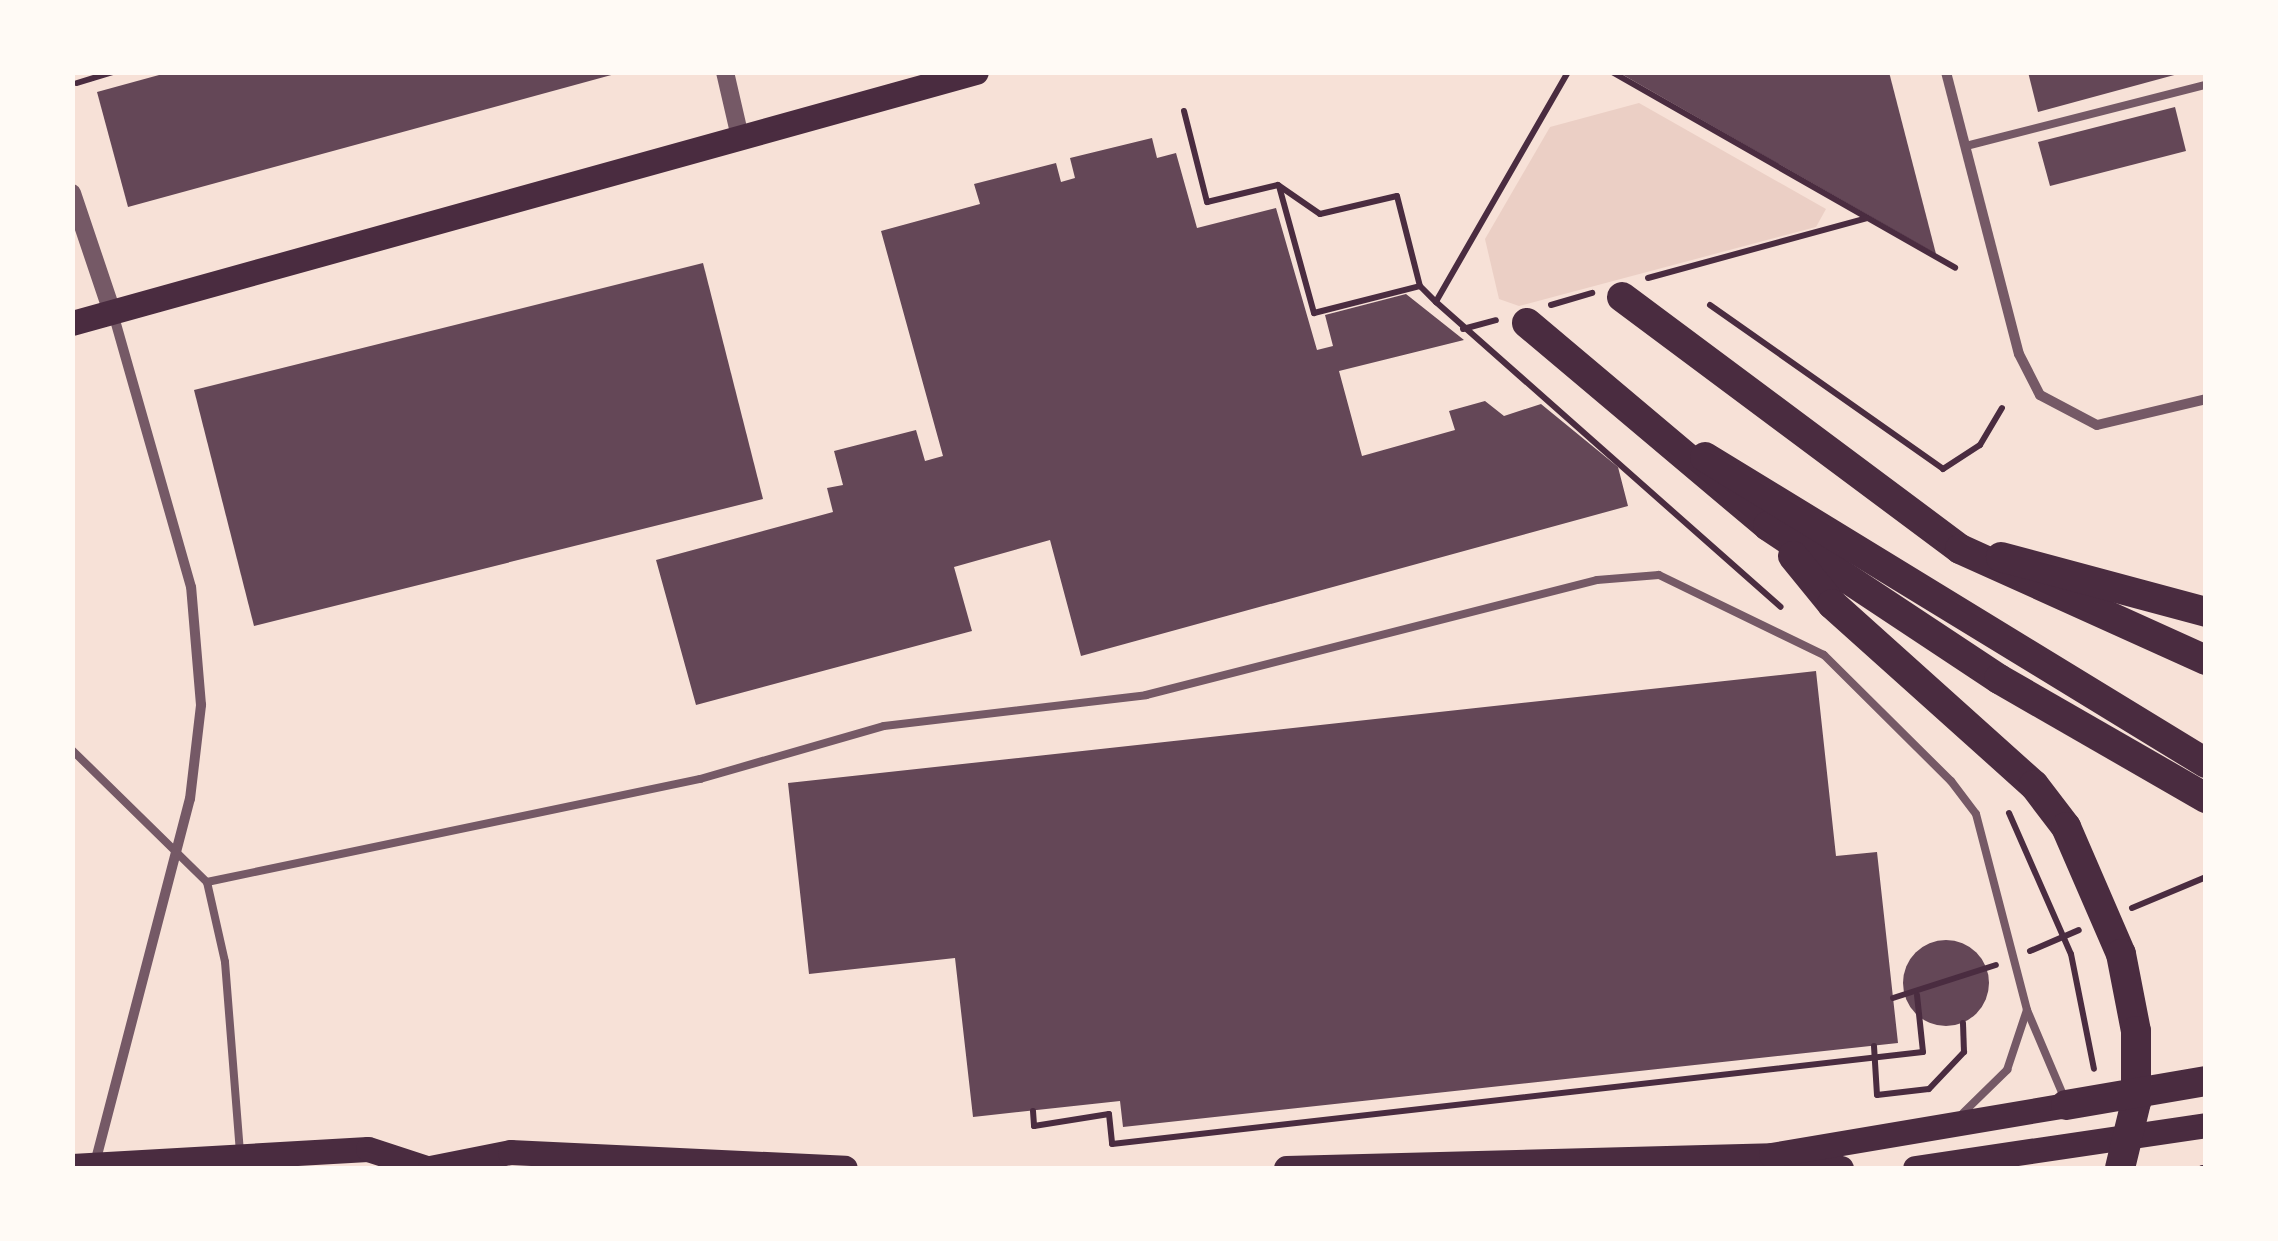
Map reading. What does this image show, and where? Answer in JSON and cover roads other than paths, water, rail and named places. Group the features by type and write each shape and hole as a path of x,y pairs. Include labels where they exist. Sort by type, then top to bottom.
{"highway":[{"path":"1619,290 1960,549 2206,660"},
{"path":"1523,316 1768,526 1999,679 2206,798"},
{"path":"1654,429 2206,763"},
{"path":"1768,526 1832,604 1940,694 2066,826 2121,954 2136,1031 2136,1102 2120,1168"},
{"path":"1960,549 2206,612"},
{"path":"2066,1105 2206,1081"}],"main road":[{"path":"72,322 976,72"},
{"path":"1286,1168 1771,1155 2066,1105"},
{"path":"1915,1168 2206,1125"},
{"path":"72,1166 368,1149 428,1168 510,1152 844,1168"},
{"path":"275,1168 323,1152"},
{"path":"1771,1155 1840,1168"}],"street":[{"path":"725,72 740,137"},
{"path":"1946,72 2019,354 2040,395 2064,414 2098,425 2206,399"},
{"path":"72,193 112,312 191,587 197,756 94,1168"}],"lane":[{"path":"1966,146 2206,85"},
{"path":"207,882 700,779 884,726 1146,695 1648,574 1696,585 1774,636 1824,654 1951,781 1976,814 2027,1010 2066,1105"},
{"path":"72,750 207,882 225,962 240,1154"},
{"path":"1948,1122 1999,1083 2027,1010"}]}
